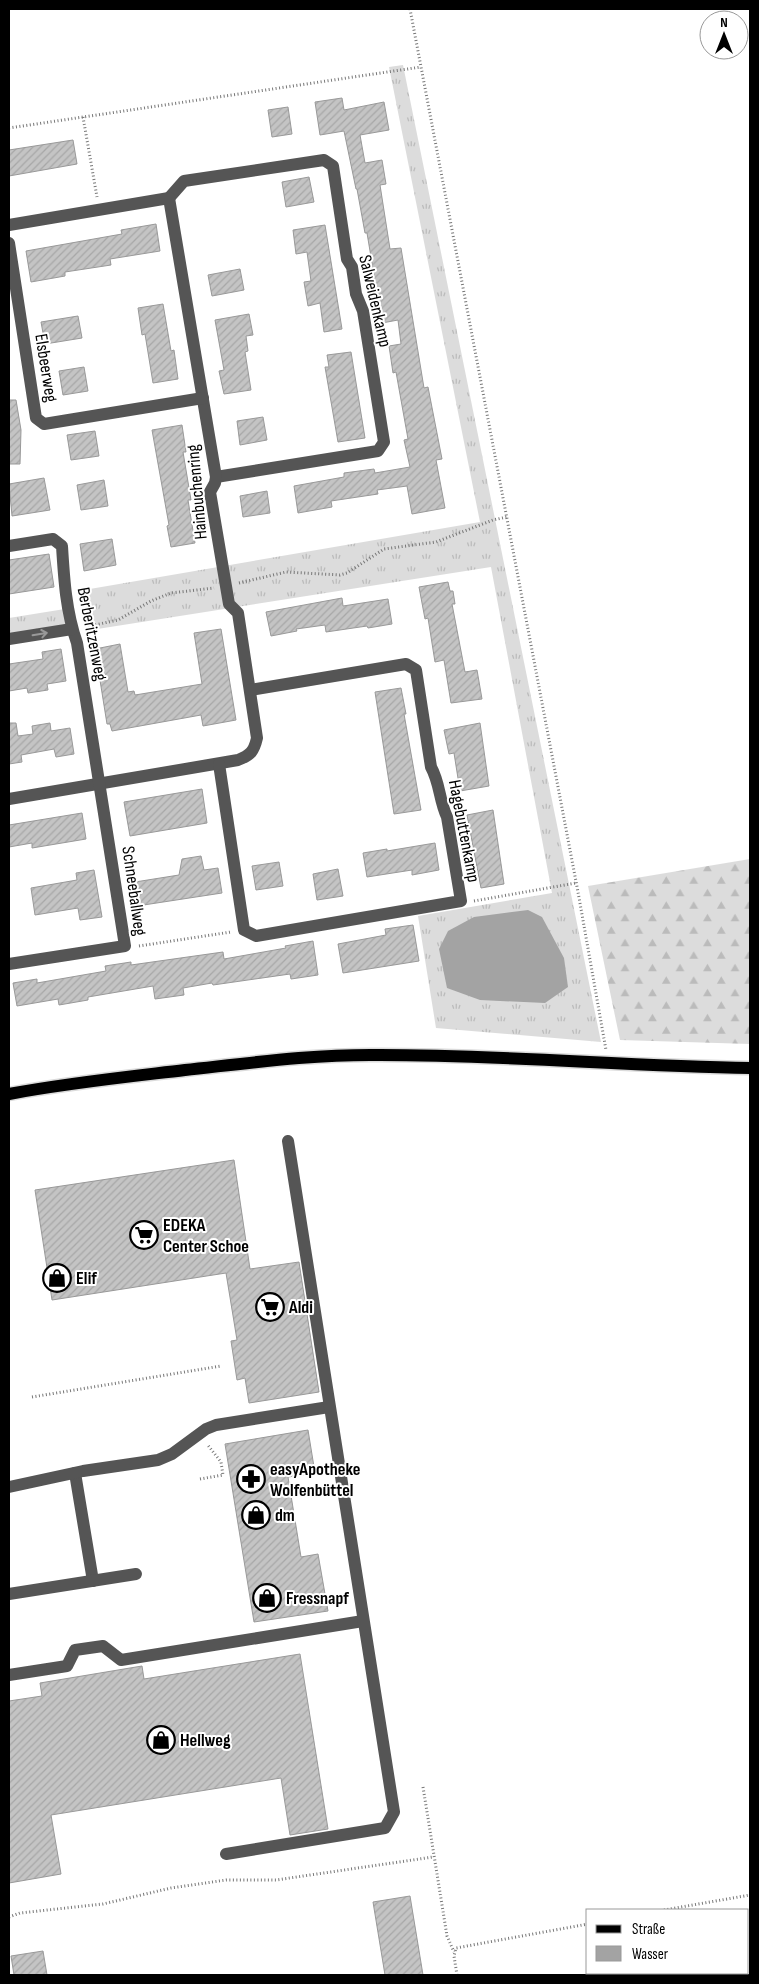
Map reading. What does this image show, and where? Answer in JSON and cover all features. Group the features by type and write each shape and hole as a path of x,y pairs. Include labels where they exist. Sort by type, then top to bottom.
{"main road":[{"path":"9,1094 82,1083 271,1060 330,1056 446,1056 609,1064 750,1068"}],"street":[{"name":"Salweidenkamp","path":"169,198 184,182 324,160 333,166 347,259 352,267 356,294 363,311 384,442 378,451 216,477"},
{"path":"9,225 169,198"},
{"name":"Hainbuchenring","path":"9,799 220,764 248,756 254,750 257,738 250,690 238,613 228,604 210,492 216,477 169,198"},
{"name":"Elsbeerweg","path":"9,243 36,418 44,424 203,398"},
{"name":"Berberitzenweg","path":"9,546 54,539 62,546 65,586 72,629 77,643 100,784"},
{"path":"9,639 72,629"},
{"name":"Hagebuttenkamp","path":"244,930 256,936 461,901 447,817 441,805 437,778 431,767 416,670 406,664 250,690"},
{"path":"220,764 244,930"},
{"name":"Schneeballweg","path":"9,964 126,946 100,784"},
{"path":"226,1854 385,1828 394,1812 288,1141"},
{"path":"9,1487 75,1473 158,1460 172,1454 206,1429 216,1425 329,1407"},
{"path":"75,1473 93,1581"},
{"path":"9,1594 136,1574"},
{"path":"9,1675 67,1666 75,1650 103,1646 121,1660 363,1621"}],"path":[{"path":"410,9 609,1064"},
{"path":"9,128 421,67"},
{"path":"83,117 99,210"},
{"path":"72,629 118,620 151,601 171,593 226,586 286,572 340,575 347,573 384,549 436,542 492,520 507,517"},
{"path":"461,901 475,901 576,883"},
{"path":"126,946 142,946 244,930"},
{"path":"32,1397 221,1366"},
{"path":"200,1479 223,1475 221,1462 203,1441"},
{"path":"423,1787 447,1936 454,1952 458,1975"},
{"path":"9,1917 20,1913 103,1904 171,1888 226,1880 276,1880 433,1857"},
{"path":"670,1909 750,1895"},
{"path":"454,1952 456,1948 586,1924"}],"green space":[{"path":"403,65 601,1042 436,1028 418,916 552,893 491,567 91,630 84,590 480,522 389,67"},
{"path":"71,608 74,626 9,636 9,618"},
{"path":"750,859 750,1044 620,1040 588,886"}],"water":[{"path":"528,910 542,917 564,958 568,987 545,1003 480,1000 447,988 439,949 448,931 474,917"}],"building":[{"path":"342,98 344,110 384,102 389,130 360,135 365,163 382,160 386,184 380,185 390,249 401,248 424,388 428,387 442,459 436,460 445,508 412,514 407,486 377,490 378,494 331,501 332,507 298,513 294,486 344,477 344,473 374,469 375,473 410,467 404,440 408,439 396,372 393,373 389,346 401,344 398,320 382,323 367,233 365,233 344,131 320,135 315,102"},
{"path":"288,107 292,134 272,137 268,110"},
{"path":"73,140 77,164 9,176 9,150"},
{"path":"309,177 314,202 286,207 282,182"},
{"path":"156,224 160,251 110,259 111,265 65,272 65,276 31,282 26,251 122,234 121,230"},
{"path":"325,225 342,329 324,332 320,303 308,306 304,282 311,281 307,252 296,254 293,230"},
{"path":"240,269 244,290 212,296 208,275"},
{"path":"163,304 171,351 174,350 178,379 153,383 145,334 142,335 138,308"},
{"path":"249,314 253,335 246,336 248,351 245,352 251,390 224,394 219,371 224,370 215,320"},
{"path":"78,316 82,338 45,344 41,322"},
{"path":"351,352 365,438 338,442 325,367 329,367 327,355"},
{"path":"84,367 88,391 63,395 59,371"},
{"path":"9,400 16,400 21,430 20,464 9,464"},
{"path":"263,417 267,440 240,445 237,421"},
{"path":"182,425 186,452 183,452 191,500 188,500 195,543 171,547 167,526 169,525 152,430"},
{"path":"95,431 99,456 71,460 67,435"},
{"path":"44,478 50,510 12,516 9,484"},
{"path":"104,480 108,506 81,510 77,485"},
{"path":"267,491 270,513 243,517 240,496"},
{"path":"112,539 116,565 84,571 80,544"},
{"path":"49,554 54,587 9,594 9,560"},
{"path":"448,582 450,591 453,591 455,604 452,604 465,672 477,670 482,699 451,703 444,660 435,662 428,618 425,619 419,587"},
{"path":"342,598 343,606 388,599 392,624 326,632 325,625 296,629 297,631 271,636 266,612"},
{"path":"221,629 236,720 203,726 201,715 112,731 110,724 107,724 95,649 120,644 128,692 134,691 135,695 202,684 194,633"},
{"path":"61,649 66,681 47,684 48,690 28,693 27,688 9,691 9,664 43,659 42,652"},
{"path":"401,688 421,810 394,814 375,692"},
{"path":"9,723 16,723 18,736 33,734 32,726 50,723 51,731 70,728 74,754 56,757 54,749 21,755 22,762 9,764"},
{"path":"480,723 489,786 460,791 454,753 449,754 444,730"},
{"path":"202,789 207,823 130,836 124,802"},
{"path":"493,810 504,884 481,888 467,815"},
{"path":"82,813 86,839 32,848 32,843 9,847 9,825"},
{"path":"435,843 439,870 412,875 412,870 367,877 363,853"},
{"path":"201,856 204,870 218,868 222,893 137,906 135,882 179,875 182,859"},
{"path":"279,862 283,886 256,890 252,866"},
{"path":"338,869 343,896 317,900 313,874"},
{"path":"94,870 102,917 80,920 78,908 35,915 31,888 77,880 76,873"},
{"path":"413,925 419,961 343,973 338,944 386,935 385,929"},
{"path":"313,941 318,975 291,979 290,974 213,985 212,983 183,988 184,995 155,999 153,986 88,997 88,1000 59,1005 58,999 17,1006 13,983 37,979 37,983 106,971 105,966 131,962 131,965 223,952 224,959 286,948 285,946"},
{"name":"EDEKA Center Schoe","path":"234,1160 250,1269 299,1262 319,1392 249,1403 245,1378 237,1380 231,1341 237,1340 226,1273 52,1300 35,1190"},
{"path":"308,1430 315,1473 288,1477 301,1557 318,1554 328,1611 254,1622 225,1444"},
{"name":"Hellweg","path":"300,1654 328,1829 290,1835 281,1778 51,1815 61,1874 9,1883 9,1701 42,1696 40,1683 142,1666 144,1679"},
{"path":"410,1896 423,1975 385,1975 373,1902"},
{"path":"43,1951 47,1975 14,1975 11,1956"}],"place":[{"name":"EDEKA Center Schoe","path":"144,1235"},
{"name":"Elif","path":"57,1278"},
{"name":"Aldi","path":"270,1307"},
{"name":"easyApotheke Wolfenbüttel","path":"251,1479"},
{"name":"dm","path":"256,1515"},
{"name":"Fressnapf","path":"267,1598"},
{"name":"Hellweg","path":"161,1740"}]}
